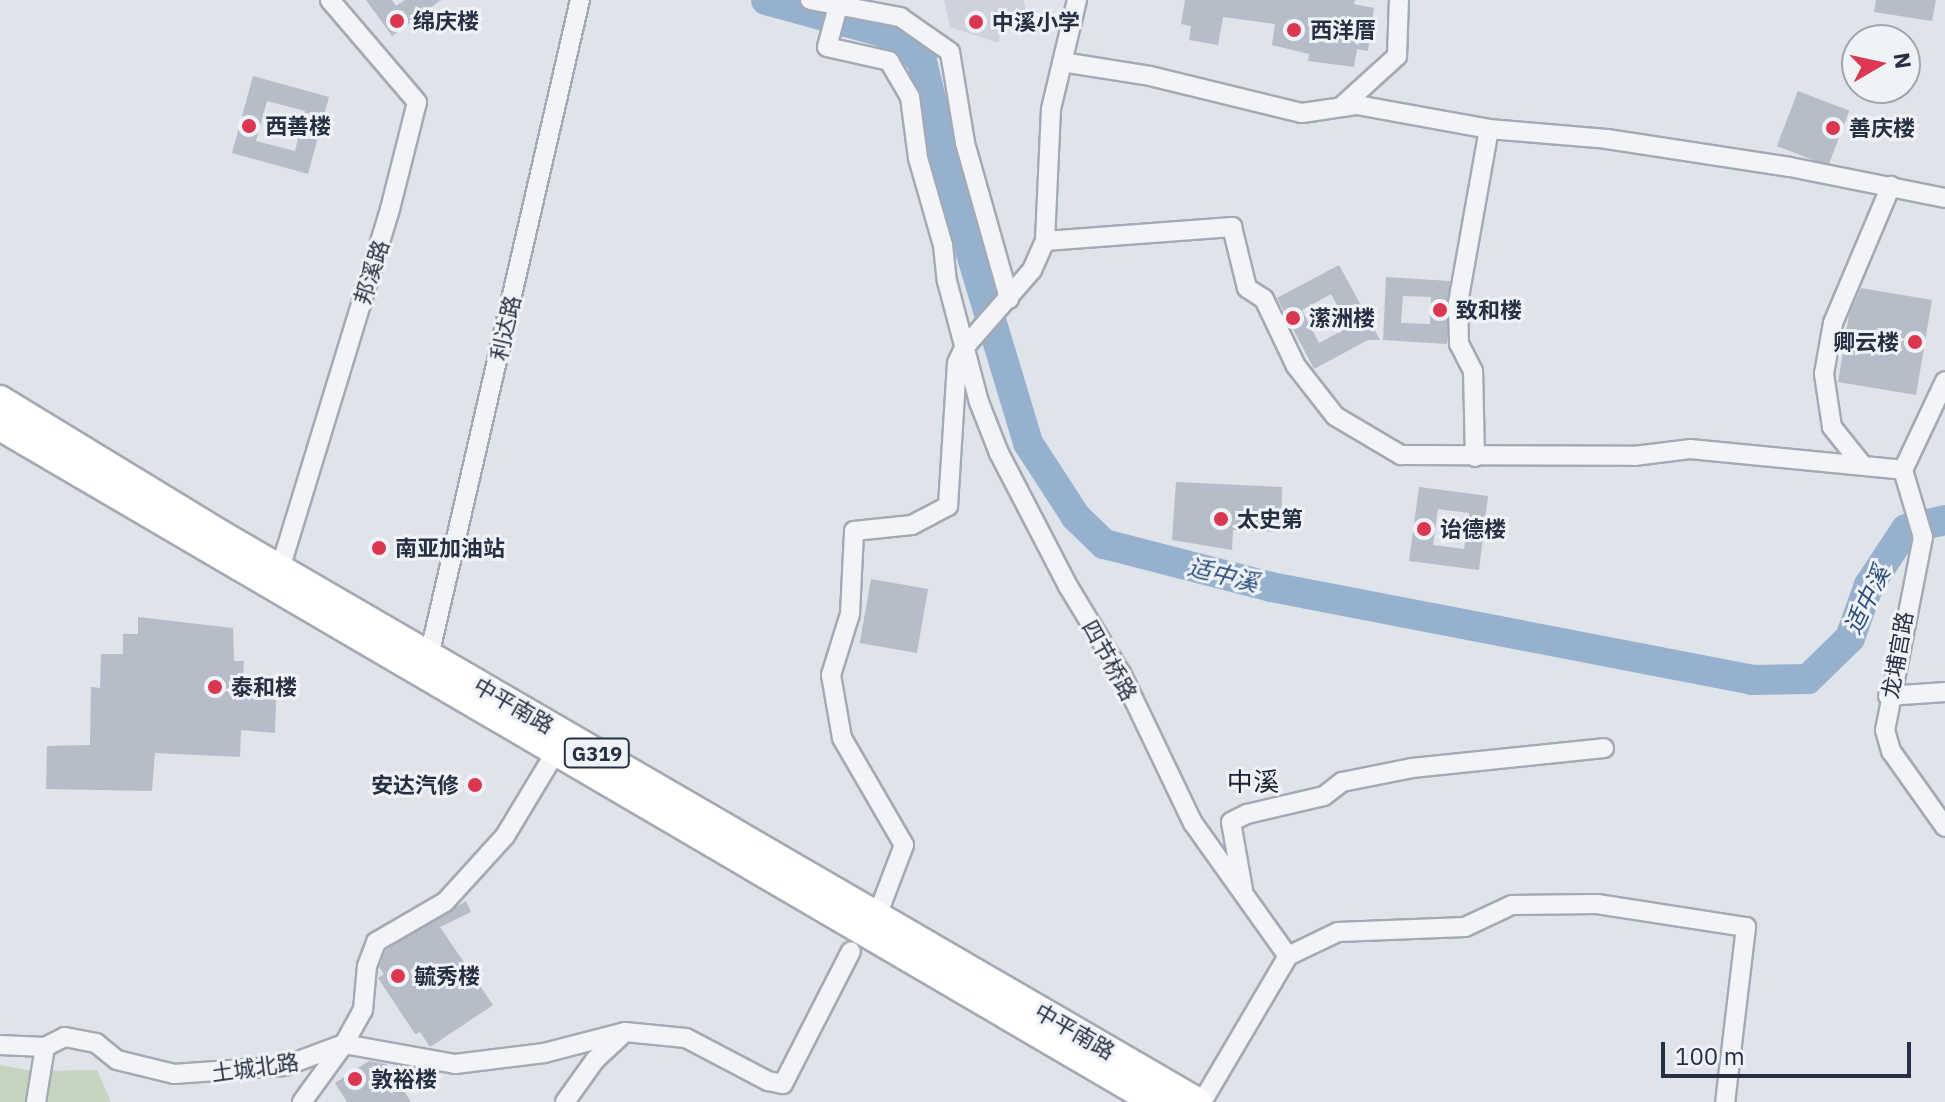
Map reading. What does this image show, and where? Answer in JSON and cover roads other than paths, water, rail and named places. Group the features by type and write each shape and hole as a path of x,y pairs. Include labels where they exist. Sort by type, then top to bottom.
{"highway":[{"name":"中平南路","path":"0,400 280,569 1199,1102"},
{"name":"G319","path":"0,426 1156,1102"}],"street":[{"name":"邦溪路","path":"280,569 390,209 417,102 330,0"},
{"name":"利达路","path":"429,656 580,0"},
{"path":"810,0 900,17 950,52 965,143 1009,299"},
{"path":"877,916 904,845 842,738 831,675 850,614 854,531 912,525 948,506 957,363 964,348 1032,270 1045,241 1051,109 1077,0"},
{"path":"1341,107 1397,56 1399,0"},
{"name":"四节桥路","path":"838,6 827,47 889,61 902,75 964,348 979,402 1010,477 1122,675 1187,813 1212,855 1243,890 1288,956"},
{"path":"1062,62 1150,76 1302,113 1357,105 1489,129 1679,149 1945,198"},
{"path":"1475,457 1473,371 1459,344 1458,303 1489,129"},
{"path":"1860,462 1832,427 1824,374 1833,323 1891,186"},
{"path":"1045,241 1232,227 1247,288 1264,299 1296,366 1335,416 1401,455 1634,456 1690,449 1860,462 1903,470 1945,381"},
{"name":"龙埔宫路","path":"1903,470 1923,537 1888,696 1885,730 1891,751 1945,827"},
{"path":"1888,696 1945,692"},
{"path":"1243,890 1231,822 1247,814 1324,796 1342,782 1412,768 1604,748"},
{"path":"302,1102 331,1066 363,1010 367,966 376,942 445,902 505,836 555,753"},
{"path":"1199,1102 1288,956 1338,932 1465,927 1512,905 1597,904 1746,927 1725,1102"},
{"path":"344,1044 455,1064 544,1053 625,1032 686,1038 768,1081 783,1084 851,951"},
{"path":"565,1102 595,1060 625,1032"},
{"name":"土城北路","path":"0,1045 45,1047 65,1037 96,1043 117,1060 141,1067 200,1074 285,1066 344,1044"},
{"path":"36,1102 45,1047"},
{"path":"322,1102 331,1066"}],"waterway":[{"name":"适中溪","path":"766,0 882,32 904,42 922,61 956,204 1028,443 1076,517 1104,544 1271,587 1752,680 1808,679 1850,638 1869,585 1906,529 1945,520"}],"place":[{"name":"绵庆楼","path":"397,21"},
{"name":"中溪小学","path":"976,22"},
{"name":"西洋厝","path":"1294,30"},
{"name":"西善楼","path":"249,126"},
{"name":"善庆楼","path":"1833,128"},
{"name":"致和楼","path":"1440,310"},
{"name":"潆洲楼","path":"1293,318"},
{"name":"卿云楼","path":"1915,342"},
{"name":"太史第","path":"1221,519"},
{"name":"诒德楼","path":"1424,529"},
{"name":"南亚加油站","path":"379,548"},
{"name":"泰和楼","path":"215,687"},
{"name":"安达汽修","path":"475,785"},
{"name":"毓秀楼","path":"398,976"},
{"name":"敦裕楼","path":"355,1079"}],"district":[{"name":"中溪","path":"1253,782"}]}
